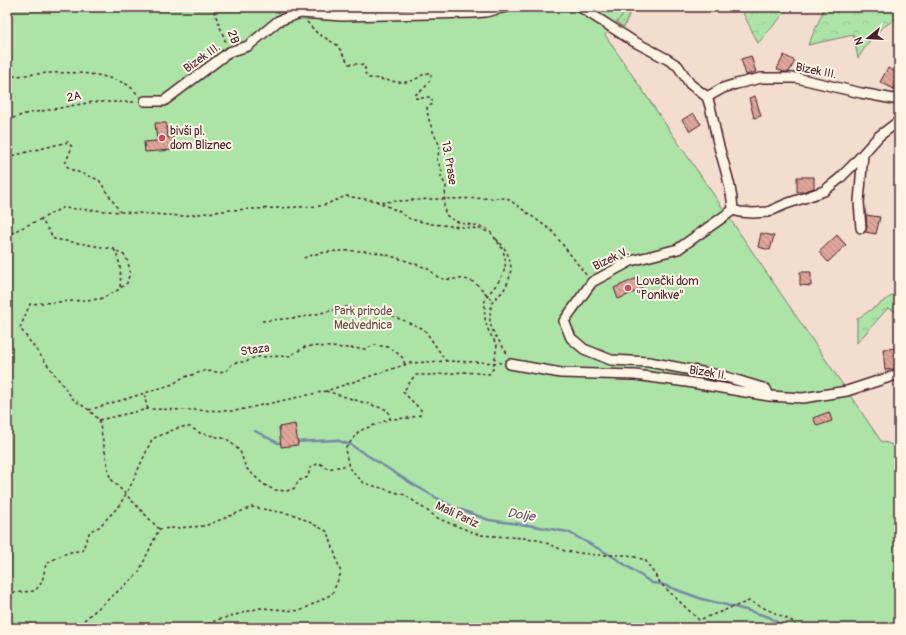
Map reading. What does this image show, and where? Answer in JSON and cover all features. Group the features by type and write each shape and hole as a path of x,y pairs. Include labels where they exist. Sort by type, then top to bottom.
{"street":[{"name":"Bizek III.","path":"145,101 164,101 229,52 248,46 278,21 300,13 342,16 473,13 507,7"},
{"path":"580,7 633,41 667,58 678,66 690,84 707,97 712,110 716,134 728,177 733,199 733,210 753,213 768,212 824,191 839,180 879,136 899,121"},
{"name":"Bizek III.","path":"707,97 723,88 761,78 797,78 899,100"},
{"path":"861,228 859,202 863,154"},
{"name":"Bizek V.","path":"733,210 678,249 631,261 592,282 564,321 571,338 584,349 611,360 649,362 723,376 766,389 770,396"},
{"name":"Bizek II.","path":"510,364 561,373 635,375 770,396 803,398 847,391 899,374"}],"path":[{"name":"2B","path":"210,7 214,11 229,52"},
{"name":"13. Prase","path":"305,13 307,22 317,33 337,45 349,64 360,64 365,66 364,73 369,78 408,82 426,73 431,73 432,78 422,92 416,94 414,98 420,99 431,97 434,104 427,107 428,117 440,146 438,160 442,171 441,177 446,186 444,199 445,214 451,219 464,224 486,229 493,236"},
{"path":"7,77 69,72 105,77 127,84 145,101"},
{"name":"2A","path":"7,120 24,114 93,102 145,101"},
{"path":"7,157 68,142 72,147 65,164 70,169 99,180 120,212"},
{"path":"7,238 15,231 62,208 182,216 230,210 322,206 346,196 383,202 507,198 552,231 592,282"},
{"path":"99,420 148,409 235,411 326,392 410,363 446,361 510,364 506,352 491,330 490,320 493,301 503,291 512,266 503,245 488,232 481,229 432,224 410,219 400,212 374,200"},
{"path":"41,218 54,239 114,249 124,254 128,262 130,272 127,283 120,289 100,299 30,304 20,328 72,399 89,410 99,420 110,478 159,529 205,526 252,507 296,515 328,532 341,573 332,594 300,611 260,608 217,620 199,628"},
{"path":"7,593 35,591 42,582 46,564 58,557 74,551 82,551 90,531 99,527 109,519 126,495 152,439 164,433 180,427 190,426 200,433 228,439 240,452 246,468 263,484 274,490 287,491 295,488 298,481 308,478 310,468 320,463 328,469 348,465 345,449 359,431 378,422 390,419 410,418 420,415 421,410 403,392 414,375 464,372 489,374 493,369 497,344 485,323 485,298 502,278 505,268 504,256 500,246 493,236"},
{"path":"114,249 119,258 121,271 120,289"},
{"path":"304,258 311,255 333,252 378,253 428,268 436,277 442,279 461,278 473,282 493,301"},
{"path":"262,321 303,317 347,307 385,312 424,329 446,361"},
{"name":"Staza","path":"89,410 173,384 182,378 204,371 226,371 233,363 246,362 255,357 289,356 305,347 312,346 365,348 375,345 388,348 396,352 403,358 405,365"},
{"path":"326,392 388,410 390,419"},
{"path":"145,393 148,409"},
{"name":"Mali Pariz","path":"348,465 349,468 364,483 405,495 439,519 480,535 538,540 565,551 595,555 628,555 644,560 661,584 699,620 749,601 792,621 797,628"},
{"path":"75,628 138,574 159,529"}],"green space":[{"name":"Park prirode Medvednica","path":"7,7 630,7 605,35 881,441 899,447 899,628 7,628"},
{"path":"593,7 632,7 624,27"},
{"path":"740,7 790,7 758,43"},
{"path":"824,7 899,7 899,16 874,34 858,58 853,35 808,45"},
{"path":"899,291 899,313 888,308 857,343 857,319"}],"building":[{"path":"784,55 795,61 789,72 784,72 777,69"},
{"path":"751,56 756,72 746,75 741,59"},
{"path":"888,68 899,74 899,78 894,89 880,82"},
{"path":"755,96 761,116 754,118 749,98"},
{"path":"693,113 701,124 690,131 682,120"},
{"name":"bivši pl. dom Bliznec","path":"155,123 166,123 168,138 173,137 174,150 145,152 144,142 157,141"},
{"path":"797,177 814,177 814,188 797,192"},
{"path":"866,215 880,217 876,234 865,232 867,228"},
{"path":"761,233 774,236 770,250 758,247"},
{"path":"837,235 846,245 828,262 819,252"},
{"path":"800,272 811,272 811,286 800,285"},
{"name":"Lovački dom \"Ponikve\"","path":"637,278 642,289 618,299 614,288"},
{"path":"897,348 899,368 885,370 883,349"},
{"path":"829,412 832,421 817,426 813,418"},
{"path":"295,424 298,445 281,447 279,427"}],"waterway":[{"name":"Dolje","path":"255,431 278,443 283,443"},
{"name":"Dolje","path":"294,442 336,440 351,445 414,485 451,506 489,520 568,532 612,556 652,583 661,584 702,599 769,617 786,628"}],"place":[{"name":"bivši pl. dom Bliznec","path":"162,138"},
{"name":"Lovački dom \"Ponikve\"","path":"628,288"}]}
